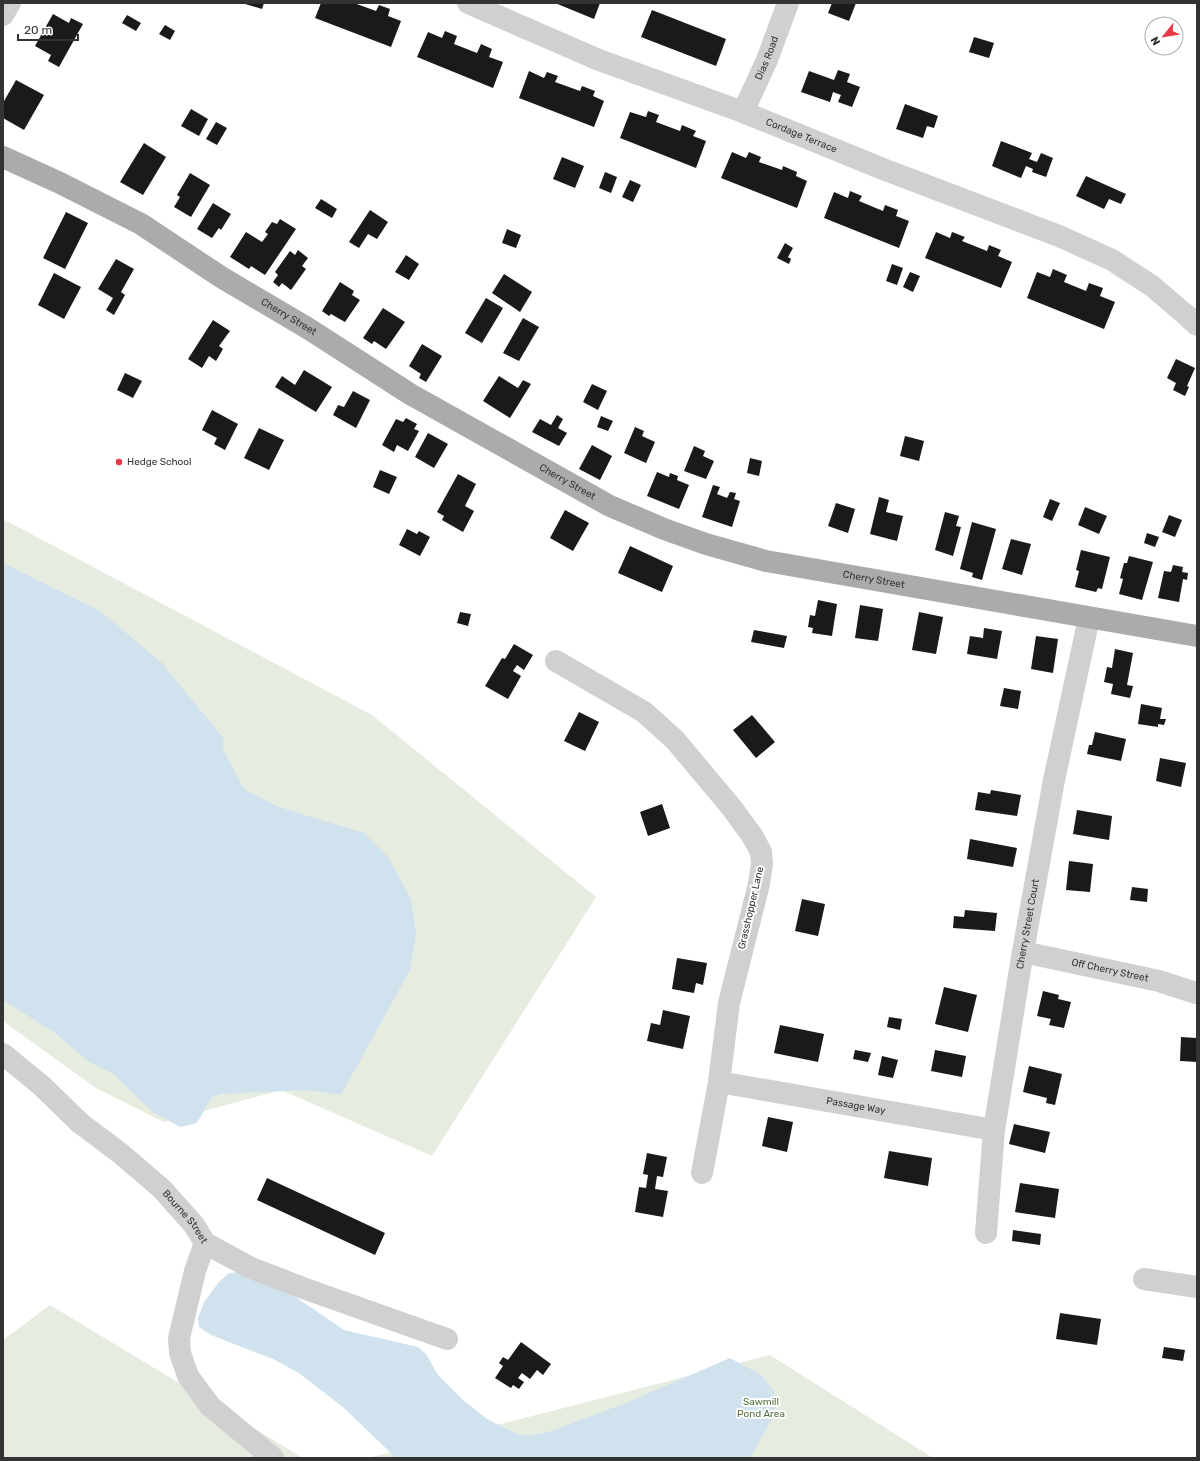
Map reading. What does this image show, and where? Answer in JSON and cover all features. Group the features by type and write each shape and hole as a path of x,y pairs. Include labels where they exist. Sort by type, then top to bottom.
{"main road":[{"name":"Cherry Street","path":"3,157 60,183 141,224 221,277 308,329 410,394 610,506 664,529 706,544 766,561 1197,636"}],"street":[{"path":"3,15 10,3"},
{"name":"Cordage Terrace","path":"468,3 599,60 742,112 884,169 1059,236 1112,260 1152,286 1197,325"},
{"name":"Dias Road","path":"742,112 767,60 788,3"},
{"name":"Cherry Street Court","path":"986,1233 994,1130 1023,952 1054,780 1089,618"},
{"name":"Grasshopper Lane","path":"556,661 644,712 675,740 732,808 752,837 760,852 762,864 759,884 729,1003 719,1082 702,1173"},
{"name":"Off Cherry Street","path":"1023,952 1159,981 1196,993"},
{"name":"Bourne Street","path":"3,1054 42,1086 80,1123 120,1153 162,1189 194,1225 205,1243 249,1267 303,1288 447,1339"},
{"name":"Passage Way","path":"719,1082 994,1130"},
{"path":"205,1243 195,1271 179,1338 180,1353 188,1376 210,1406 273,1458"},
{"path":"1144,1279 1197,1287"}],"green space":[{"path":"3,519 372,715 596,897 432,1156 281,1090 164,1122 96,1088 3,1021"},
{"path":"50,1305 303,1458 3,1458 3,1340"},
{"name":"Sawmill Pond Area","path":"770,1355 933,1458 368,1458"}],"water":[{"path":"3,563 100,611 162,663 224,739 223,749 244,789 279,807 364,833 388,857 411,899 416,934 410,970 341,1095 307,1090 221,1094 212,1097 197,1123 180,1127 153,1112 112,1073 89,1062 55,1033 3,1000"},
{"path":"243,1272 297,1298 344,1330 418,1347 426,1354 438,1375 464,1401 487,1419 517,1434 529,1436 551,1431 626,1403 730,1358 761,1375 774,1391 777,1404 770,1423 750,1458 396,1458 344,1408 299,1373 273,1359 211,1335 199,1327 198,1318 204,1302 219,1282 229,1273"}],"building":[{"path":"242,3 264,3 262,9"},
{"path":"321,3 354,3 376,11 379,5 390,9 388,16 401,21 391,47 315,18"},
{"path":"555,3 600,3 594,19"},
{"path":"832,3 856,3 849,21 828,13"},
{"path":"652,10 726,39 716,66 641,37"},
{"path":"53,14 69,23 71,18 83,24 59,67 48,61 51,55 35,46"},
{"path":"127,15 141,23 136,31 122,23"},
{"path":"165,25 175,31 170,40 159,34"},
{"path":"445,31 457,36 454,44 477,53 481,44 492,49 489,57 503,62 493,88 417,57 428,32 442,38"},
{"path":"974,37 994,43 989,58 969,52"},
{"path":"838,70 850,74 847,82 860,87 852,107 838,102 841,95 833,92 830,102 801,92 809,71 834,80"},
{"path":"529,71 544,78 547,72 558,76 555,82 580,91 582,86 595,91 593,96 604,101 594,127 519,98"},
{"path":"16,80 44,95 24,130 3,118 3,103"},
{"path":"905,104 938,116 934,128 927,126 923,138 896,129"},
{"path":"191,109 208,119 199,136 181,126"},
{"path":"648,111 659,115 656,122 680,131 682,125 696,131 693,136 706,141 696,168 620,138 630,112 646,117"},
{"path":"216,122 227,128 217,145 206,139"},
{"path":"1001,141 1032,153 1029,159 1037,162 1041,153 1053,158 1046,177 1032,172 1033,169 1026,166 1021,178 992,166"},
{"path":"144,143 166,157 143,195 120,182"},
{"path":"732,152 746,158 749,152 761,157 759,162 782,170 783,166 797,172 796,176 807,181 797,208 721,178"},
{"path":"562,157 584,166 575,188 553,179"},
{"path":"605,172 617,177 611,193 599,188"},
{"path":"190,173 210,185 191,217 174,207 180,197 177,195"},
{"path":"1086,176 1126,194 1121,204 1109,199 1104,209 1076,196"},
{"path":"630,180 641,185 633,202 622,197"},
{"path":"850,191 862,196 859,201 883,211 885,205 898,210 896,216 909,221 899,248 824,218 834,192 848,198"},
{"path":"321,199 337,209 332,218 315,208"},
{"path":"213,203 231,214 221,230 219,228 212,238 197,229"},
{"path":"370,210 388,222 377,239 368,234 359,248 349,242"},
{"path":"66,212 88,223 65,269 43,258"},
{"path":"280,219 296,229 265,275 251,266 249,269 230,257 246,232 262,242 268,234 265,232 272,222 277,224"},
{"path":"507,229 521,235 516,248 502,243"},
{"path":"936,232 950,238 952,232 965,237 962,241 987,251 989,245 1001,250 998,256 1012,262 1001,288 925,258"},
{"path":"785,243 793,248 788,257 791,259 789,264 777,258"},
{"path":"298,250 308,258 302,266 306,269 291,290 282,283 279,287 273,282 278,275 275,272 290,251 295,255"},
{"path":"406,255 419,264 409,280 395,272"},
{"path":"116,259 134,269 121,292 125,295 114,315 106,310 113,298 98,289"},
{"path":"892,264 903,268 897,285 886,281"},
{"path":"1053,269 1067,275 1064,282 1086,291 1089,283 1103,288 1100,296 1115,302 1104,329 1027,298 1037,272 1050,277"},
{"path":"910,272 920,276 913,292 903,287"},
{"path":"54,273 81,287 64,319 38,305"},
{"path":"504,274 532,292 520,312 492,293"},
{"path":"340,282 354,291 352,295 360,300 345,322 331,314 329,316 322,311"},
{"path":"486,298 503,308 482,343 465,333"},
{"path":"383,308 405,322 386,349 374,341 372,344 363,338"},
{"path":"523,318 539,327 519,361 503,353"},
{"path":"213,320 230,331 219,346 223,349 216,361 209,356 202,368 188,359"},
{"path":"422,344 442,356 426,382 419,378 421,374 409,366"},
{"path":"1176,359 1195,368 1187,386 1189,387 1185,396 1173,390 1176,383 1167,378"},
{"path":"304,370 332,387 316,412 275,387 282,376 295,385"},
{"path":"125,373 142,381 133,398 117,390"},
{"path":"499,376 518,388 523,380 531,384 510,418 483,401"},
{"path":"592,384 607,391 598,410 583,402"},
{"path":"353,391 370,400 356,428 333,415 338,405 344,407"},
{"path":"212,410 238,424 225,450 214,444 217,438 202,430"},
{"path":"557,415 563,419 558,428 567,433 559,446 532,432 540,419 551,425"},
{"path":"601,416 613,421 608,431 597,427"},
{"path":"406,418 417,424 414,429 419,431 408,451 397,445 394,452 382,445 396,419 403,422"},
{"path":"635,427 644,431 642,436 655,442 646,463 624,453"},
{"path":"259,428 284,440 269,470 244,458"},
{"path":"428,433 448,444 434,468 415,457"},
{"path":"905,436 924,441 919,461 900,456"},
{"path":"592,445 612,456 600,480 579,469"},
{"path":"694,446 705,451 703,456 714,461 706,479 684,471"},
{"path":"750,458 762,461 759,476 747,473"},
{"path":"380,470 397,477 389,494 373,487"},
{"path":"657,472 669,477 670,473 678,476 677,480 689,485 679,509 647,496"},
{"path":"458,474 476,484 465,506 474,511 463,532 442,520 444,516 437,512"},
{"path":"713,485 720,487 717,494 727,498 730,492 736,493 734,499 740,501 732,527 702,517"},
{"path":"879,497 889,500 886,512 903,516 897,541 870,534"},
{"path":"1050,499 1060,503 1052,521 1043,517"},
{"path":"836,503 855,509 848,533 828,526"},
{"path":"1085,507 1107,516 1099,534 1078,525"},
{"path":"565,510 589,523 573,551 550,538"},
{"path":"945,512 959,516 956,526 961,527 953,556 935,550"},
{"path":"1169,515 1182,520 1175,537 1162,532"},
{"path":"972,522 996,529 982,580 972,577 973,573 960,569"},
{"path":"407,529 417,534 419,531 430,537 420,556 399,545"},
{"path":"1147,533 1159,537 1155,547 1144,543"},
{"path":"1011,539 1031,544 1022,575 1002,569"},
{"path":"630,546 673,566 662,592 618,573"},
{"path":"1081,550 1110,557 1102,589 1098,588 1096,592 1075,587 1079,571 1076,570"},
{"path":"1129,556 1153,562 1142,600 1119,594 1123,579 1120,578 1124,563 1127,563"},
{"path":"1173,565 1183,567 1182,572 1188,573 1187,580 1183,579 1179,602 1158,598 1164,571 1171,572"},
{"path":"818,600 837,604 832,636 812,633 813,628 808,627 810,615 815,616"},
{"path":"860,605 883,609 878,641 855,638"},
{"path":"460,612 471,614 468,626 457,623"},
{"path":"919,612 943,617 936,654 912,650"},
{"path":"984,628 1002,631 997,659 967,654 970,636 983,638"},
{"path":"754,630 787,636 784,648 751,642"},
{"path":"1036,636 1058,639 1053,673 1031,669"},
{"path":"514,644 533,655 524,670 517,665 513,671 521,676 508,699 485,686 502,658 505,659"},
{"path":"1115,649 1133,653 1127,685 1133,686 1130,698 1111,694 1113,684 1104,682 1107,667 1112,668"},
{"path":"1004,688 1021,691 1018,709 1000,706"},
{"path":"1141,704 1162,708 1160,719 1166,719 1164,725 1158,724 1158,727 1138,724"},
{"path":"579,712 599,722 585,751 564,741"},
{"path":"752,715 775,742 756,758 733,730"},
{"path":"1095,732 1126,739 1121,761 1087,754 1089,745 1092,745"},
{"path":"1160,758 1186,763 1181,787 1156,781"},
{"path":"991,790 1021,795 1017,816 975,810 978,792 990,794"},
{"path":"662,804 670,828 648,836 640,812"},
{"path":"1077,810 1112,816 1109,840 1073,834"},
{"path":"970,839 1017,848 1013,867 967,859"},
{"path":"1069,861 1093,864 1090,892 1066,890"},
{"path":"1132,887 1148,889 1147,902 1130,900"},
{"path":"802,899 825,904 818,936 795,931"},
{"path":"965,910 997,913 995,931 953,928 954,916 964,917"},
{"path":"677,958 707,963 703,985 696,983 694,993 672,989"},
{"path":"944,987 977,995 968,1032 935,1024"},
{"path":"1043,991 1059,995 1058,999 1071,1002 1064,1028 1049,1025 1051,1019 1037,1016"},
{"path":"663,1010 690,1016 683,1049 647,1041 651,1023 660,1025"},
{"path":"889,1017 902,1019 900,1030 887,1027"},
{"path":"780,1025 824,1034 818,1062 774,1053"},
{"path":"1181,1037 1197,1038 1197,1062 1180,1061"},
{"path":"855,1050 871,1053 868,1062 853,1059"},
{"path":"935,1050 966,1056 962,1077 931,1071"},
{"path":"882,1056 898,1060 893,1078 878,1075"},
{"path":"1029,1066 1062,1074 1055,1105 1046,1103 1047,1098 1023,1092"},
{"path":"768,1117 793,1122 787,1152 762,1146"},
{"path":"1014,1124 1050,1132 1045,1153 1009,1144"},
{"path":"889,1151 932,1158 928,1186 884,1178"},
{"path":"647,1153 667,1157 663,1177 657,1176 655,1189 668,1191 663,1217 635,1212 639,1187 646,1188 648,1175 643,1174"},
{"path":"267,1178 385,1233 375,1255 257,1200"},
{"path":"1020,1183 1059,1189 1055,1218 1015,1212"},
{"path":"1013,1230 1041,1234 1040,1245 1012,1241"},
{"path":"1060,1313 1101,1319 1097,1345 1056,1339"},
{"path":"521,1342 551,1364 543,1375 537,1370 530,1379 522,1373 518,1378 524,1382 519,1389 513,1385 511,1388 495,1378 503,1366 499,1363 503,1357 508,1360"},
{"path":"1164,1347 1185,1350 1183,1361 1162,1358"}],"place":[{"name":"Hedge School","path":"119,462"}]}
